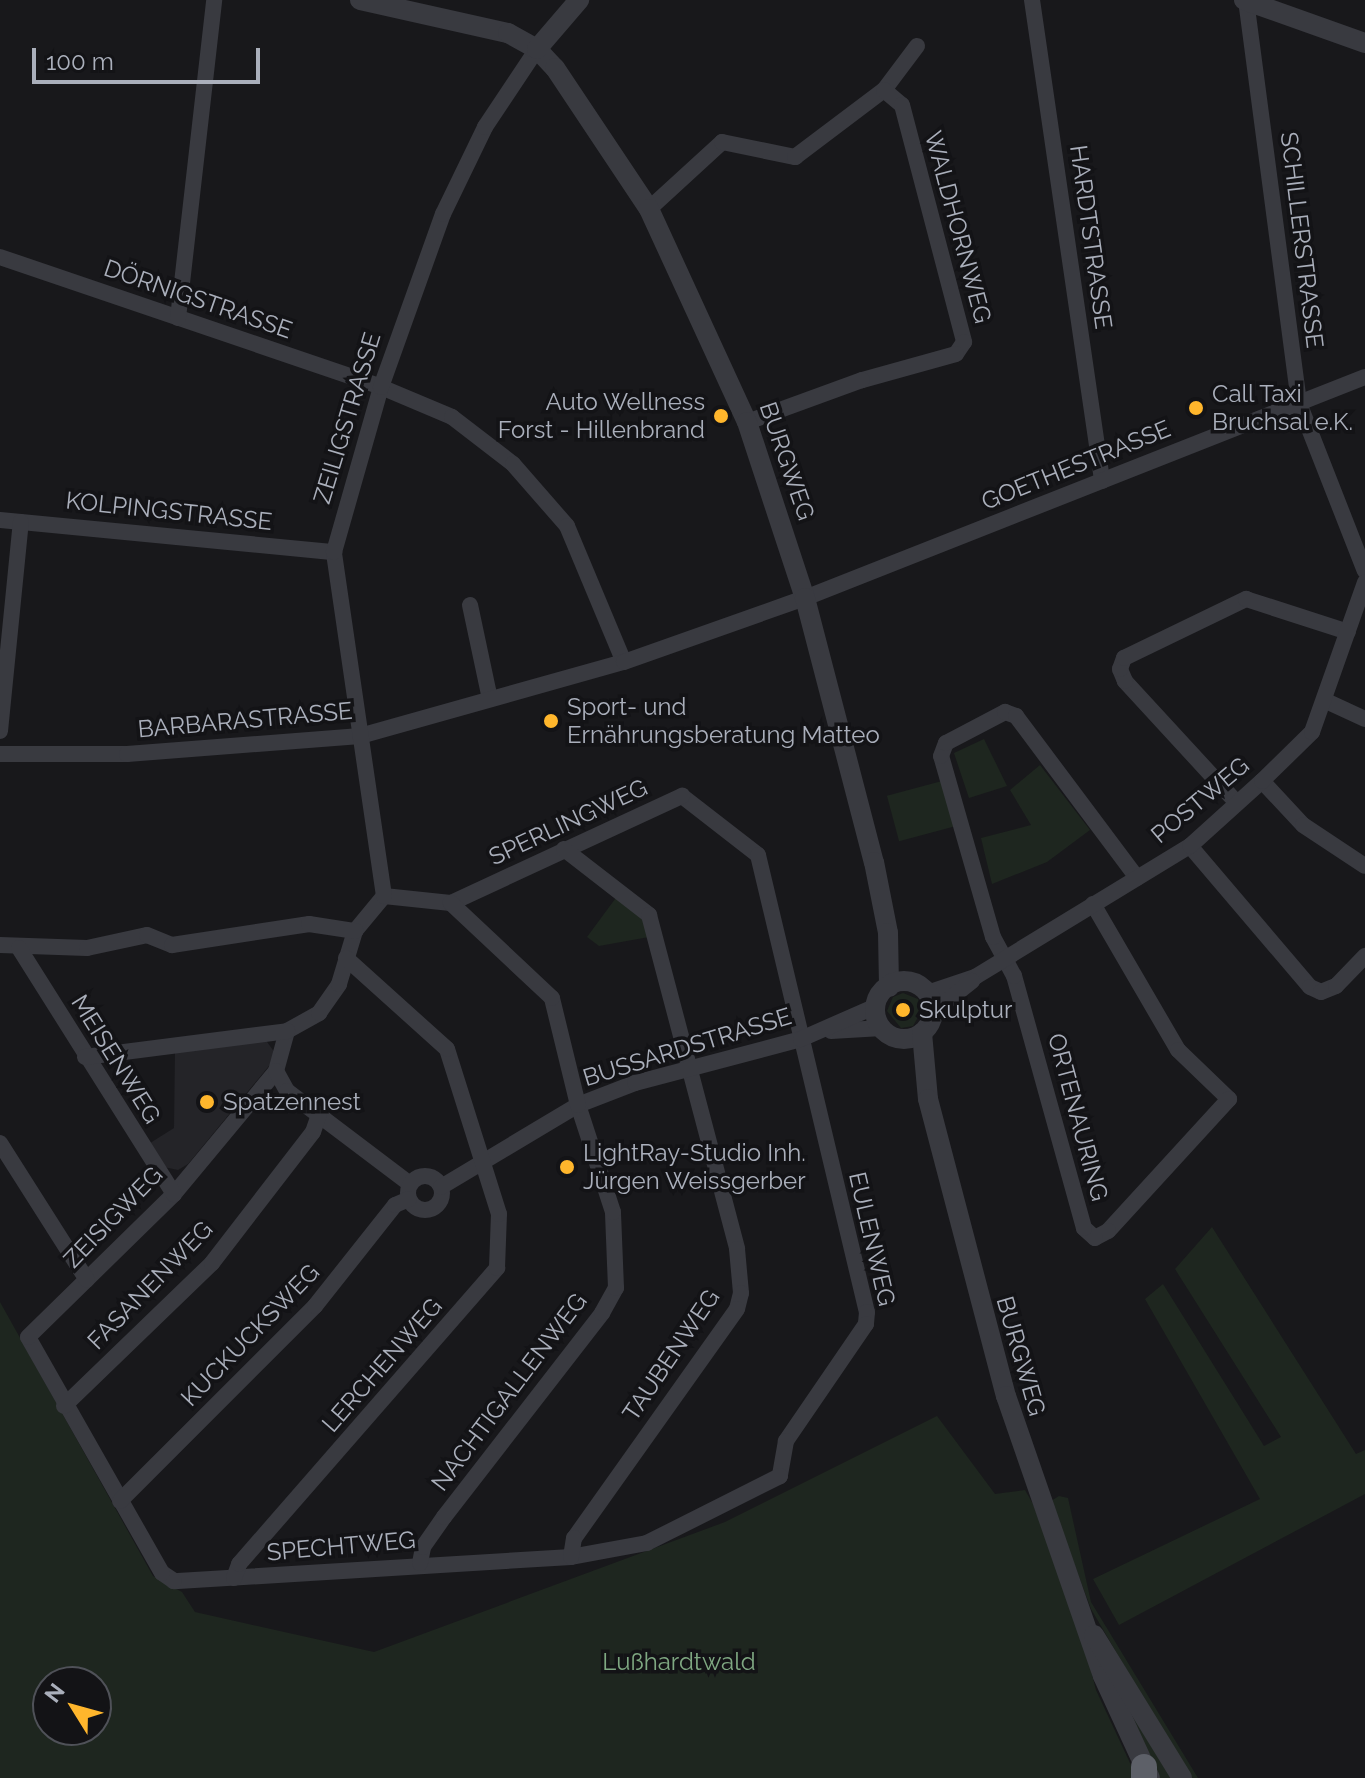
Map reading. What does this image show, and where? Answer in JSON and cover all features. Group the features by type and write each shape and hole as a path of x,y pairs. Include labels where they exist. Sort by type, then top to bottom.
{"street":[{"path":"178,318 214,0"},
{"path":"360,0 508,33 537,49"},
{"name":"ZEILIGSTRASSE","path":"384,896 334,552 381,387 449,201 485,127 537,49 579,0"},
{"name":"HARDTSTRASSE","path":"1032,0 1102,481"},
{"path":"1245,0 1365,43"},
{"name":"SCHILLERSTRASSE","path":"1245,0 1299,403 1365,571"},
{"path":"649,209 722,142 795,157 884,90 917,46"},
{"name":"BURGWEG","path":"537,49 555,68 649,209 747,422 805,598 860,801 898,984"},
{"name":"WALDHORNWEG","path":"747,422 862,380 956,354 964,342 902,105 884,90"},
{"name":"DÖRNIGSTRASSE","path":"0,257 381,387 452,417 513,464 567,526 624,662"},
{"name":"GOETHESTRASSE","path":"805,598 1365,377"},
{"name":"KOLPINGSTRASSE","path":"0,520 334,552"},
{"path":"0,731 21,522"},
{"name":"POSTWEG","path":"930,1002 1190,846 1262,781 1312,732 1326,701 1363,593"},
{"name":"BARBARASTRASSE","path":"0,754 127,754 360,736 624,662 805,598"},
{"path":"1237,803 1125,681 1120,669 1124,658 1246,599 1348,632"},
{"path":"470,605 490,699"},
{"path":"1326,701 1365,719"},
{"path":"1005,957 993,937 941,756 946,743 1005,712 1016,716 1137,878"},
{"path":"1262,781 1303,825 1365,866"},
{"name":"SPERLINGWEG","path":"451,903 682,796 758,855 801,1039"},
{"path":"1190,846 1310,987 1321,992 1336,986 1365,956"},
{"name":"TAUBENWEG","path":"564,849 649,915 737,1249 741,1293 737,1309 574,1538 571,1557"},
{"path":"85,1057 287,1031 319,1013 339,984 355,931 384,896 451,903"},
{"name":"NACHTIGALLENWEG","path":"420,1563 423,1547 444,1517 602,1313 616,1288 613,1212 578,1105 552,998 451,903"},
{"name":"ORTENAURING","path":"1005,957 1084,1228 1089,1235 1102,1237 1229,1099 1178,1050 1093,904"},
{"path":"0,945 87,948 147,935 172,945 309,924 355,931"},
{"name":"MEISENWEG","path":"19,948 174,1194"},
{"name":"LERCHENWEG","path":"234,1578 239,1564 497,1268 499,1214 447,1049 346,958"},
{"path":"876,1006 898,984 930,1002 922,1033 890,1033"},
{"name":"BURGWEG","path":"876,1006 928,1099"},
{"name":"BUSSARDSTRASSE","path":"409,1192 428,1210 438,1204 441,1187 483,1159 578,1105 691,1068 801,1039 876,1006"},
{"name":"ZEISIGWEG","path":"28,1337 174,1194 276,1071 287,1031"},
{"name":"BUSSARDSTRASSE","path":"825,1031 890,1033"},
{"name":"BURGWEG","path":"922,1033 928,1099 1001,1379 1084,1621 1146,1774"},
{"name":"EULENWEG","path":"780,1476 786,1441 866,1324 867,1312 801,1039"},
{"path":"276,1071 287,1091 409,1192 424,1176 441,1187"},
{"name":"FASANENWEG","path":"64,1406 212,1263 313,1132 319,1115"},
{"path":"0,1143 87,1280"},
{"name":"KUCKUCKSWEG","path":"120,1501 315,1306 395,1205 409,1192"},
{"name":"SPECHTWEG","path":"28,1337 64,1406 162,1573 174,1581 420,1563 571,1557 647,1543 780,1476"},
{"name":"BURGWEG","path":"1084,1621 1182,1778"}],"shaded area":[{"name":"Spatzennest","path":"265,1039 275,1053 273,1061 188,1164 178,1170 164,1167 147,1145 174,1128 175,1050"}],"green space":[{"path":"984,739 1007,786 969,798 954,753"},
{"path":"1040,765 1090,830 1047,862 992,884 981,838 1031,825 1010,790"},
{"path":"942,781 954,826 899,841 887,796"},
{"path":"618,895 645,918 649,937 599,946 587,937"},
{"path":"903,993 918,999 922,1010 913,1026 901,1028 887,1011 893,997"},
{"path":"1212,1227 1356,1454 1365,1450 1365,1494 1119,1625 1093,1579 1260,1499 1145,1299 1163,1284 1264,1446 1281,1437 1175,1269"},
{"name":"Lußhardtwald","path":"0,1302 153,1576 182,1592 195,1612 374,1652 725,1522 937,1416 995,1494 1025,1490 1033,1504 1083,1640 1096,1690 1137,1778 0,1778"},
{"path":"1059,1496 1068,1498 1091,1602 1198,1778 1190,1778 1091,1609 1051,1501"},
{"path":"1106,1657 1177,1778 1158,1778"}],"place":[{"name":"Call Taxi Bruchsal e.K.","path":"1196,408"},
{"name":"Auto Wellness Forst - Hillenbrand","path":"721,416"},
{"name":"Sport- und Ernährungsberatung Matteo","path":"551,721"},
{"name":"Skulptur","path":"903,1010"},
{"name":"Spatzennest","path":"207,1102"},
{"name":"LightRay-Studio Inh. Jürgen Weissgerber","path":"567,1167"}]}
